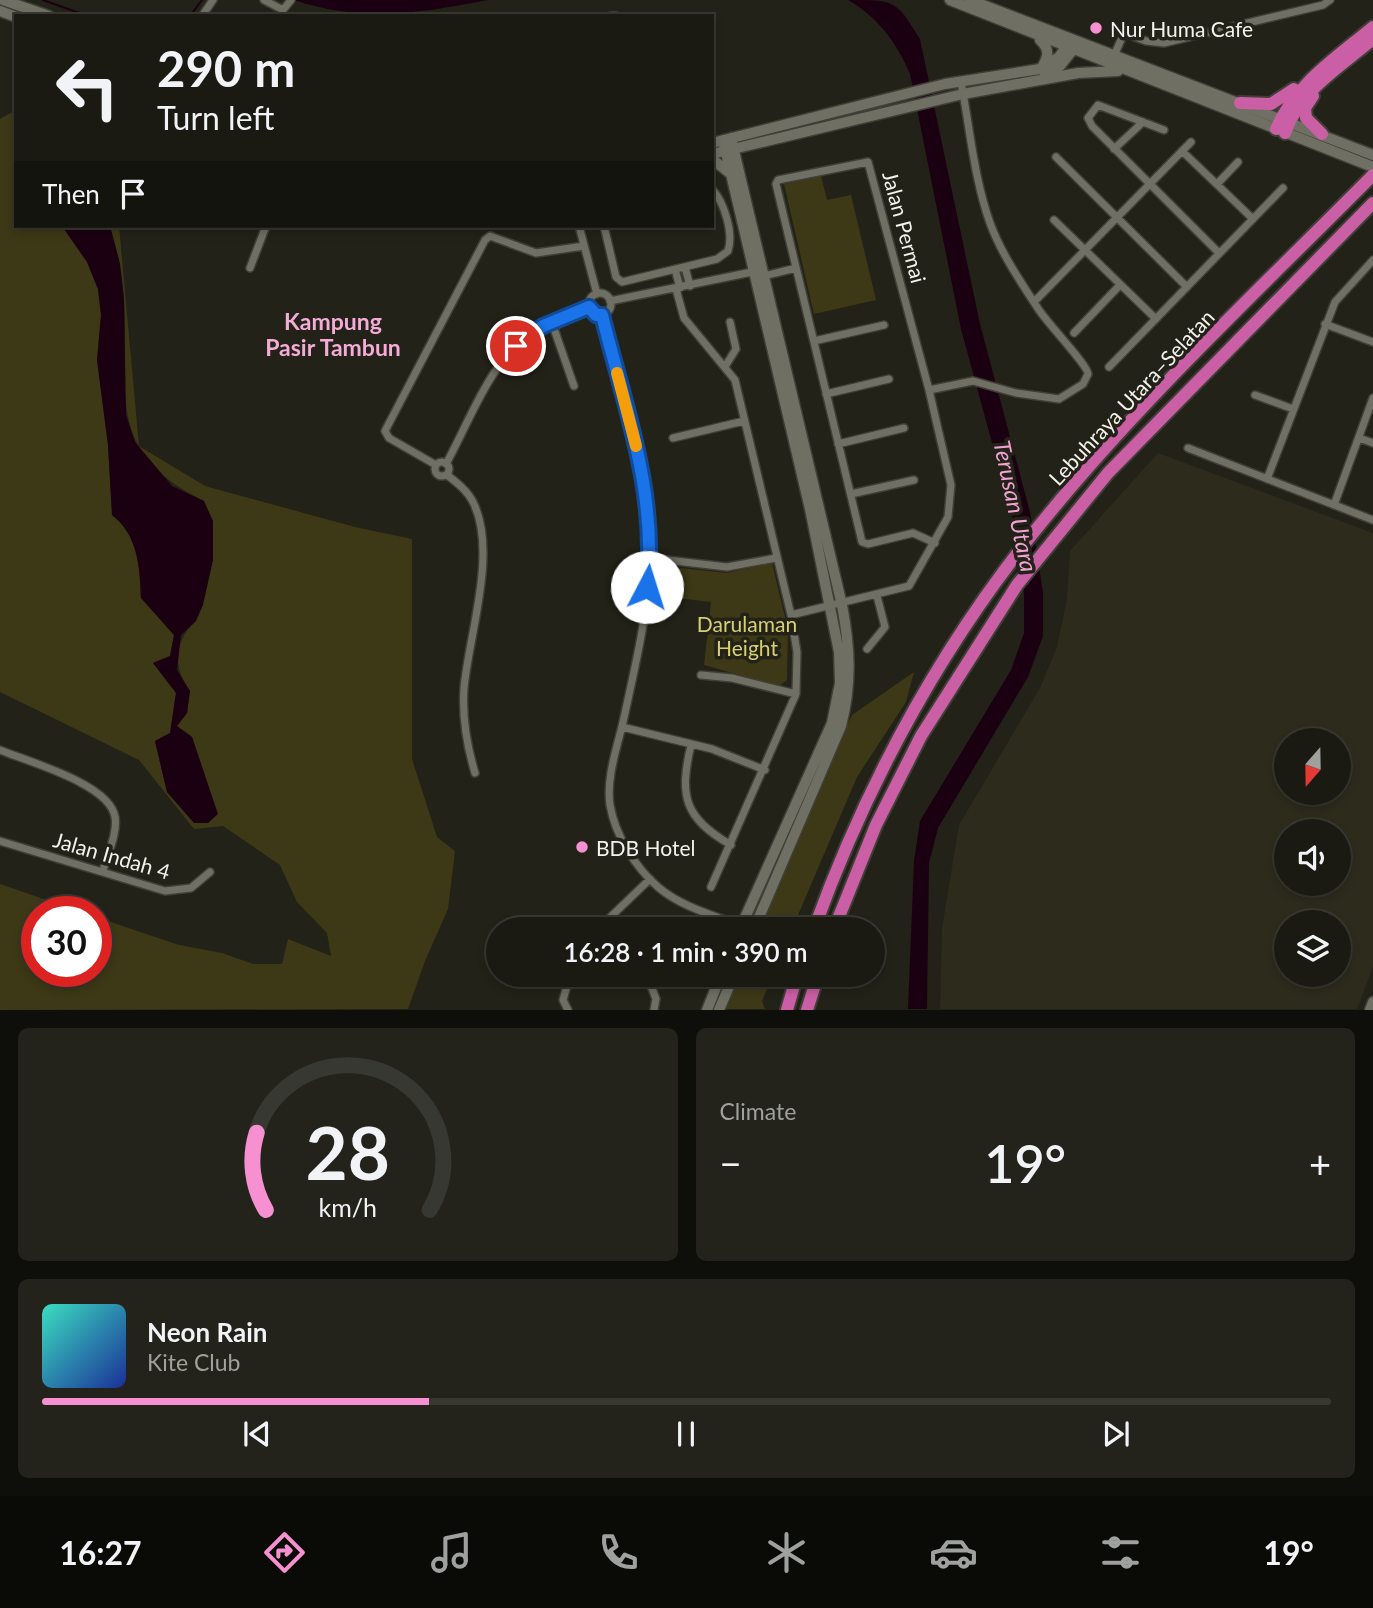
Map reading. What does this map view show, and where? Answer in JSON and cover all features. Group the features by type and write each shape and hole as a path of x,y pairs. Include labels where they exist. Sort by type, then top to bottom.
{"highway":[{"path":"1322,134 1306,118 1307,103 1373,27"},
{"path":"1240,103 1261,105 1281,100 1356,48 1373,40"},
{"path":"1283,126 1300,90 1356,48"},
{"name":"Lebuhraya Utara–Selatan","path":"819,917 851,834 892,751 953,646 1006,568 1046,516 1135,417 1373,175"},
{"name":"Lebuhraya Utara–Selatan","path":"839,917 876,825 920,736 1017,585 1126,453 1373,203"},
{"path":"787,1010 794,987"},
{"path":"807,1010 814,987"}],"street":[{"path":"3,0 43,14"},
{"path":"264,0 283,10 291,0"},
{"path":"950,0 1034,36 1072,45"},
{"path":"970,0 1072,45 1240,103 1373,167"},
{"path":"1112,60 1124,33 1146,41 1164,43 1323,5 1330,0"},
{"path":"1034,36 1048,51 1041,69"},
{"path":"714,153 729,144 897,96 945,84 1041,69 1072,45"},
{"path":"1033,80 1060,66 1072,45"},
{"path":"1112,60 1129,72 1283,126 1322,134 1373,155"},
{"path":"714,143 729,144 1033,80 1096,71 1129,72"},
{"path":"929,390 973,380 1007,391 1059,399 1072,392 1088,377 1088,368 1062,341 1034,302 991,226 979,181 961,82"},
{"path":"1164,130 1102,106 1095,107 1088,121 1219,253"},
{"path":"1114,149 1143,122"},
{"path":"1034,302 1191,142"},
{"path":"729,144 732,174 741,212 760,273"},
{"path":"729,144 836,606 840,683 832,723 751,917"},
{"path":"1182,151 1253,219"},
{"path":"1056,158 1187,287"},
{"path":"714,160 732,174"},
{"name":"Jalan Permai","path":"790,615 836,606 909,586 935,543 948,517 951,485 929,390 868,162 776,181 862,542 868,544 913,533 935,543"},
{"path":"1217,184 1238,162"},
{"path":"1109,367 1283,188"},
{"path":"604,228 615,277 619,281 685,267 726,254 730,245 725,216 721,202 714,192"},
{"path":"725,216 741,212"},
{"path":"1055,220 1156,319"},
{"path":"250,268 266,228"},
{"path":"580,228 597,294"},
{"path":"446,464 436,465 389,438 385,431 485,240 499,237 536,253 584,246"},
{"path":"1267,479 1325,324 1339,295 1373,260"},
{"path":"685,267 690,286"},
{"path":"610,301 796,268"},
{"path":"675,269 684,318 726,365 735,380 797,652 796,694 712,887"},
{"path":"1074,333 1120,285"},
{"path":"597,294 607,296 610,301 608,312 602,315 596,315 589,307 589,300 597,294"},
{"path":"446,464 505,358 527,336 589,307"},
{"path":"602,315 639,456 650,558 643,631 611,780 610,805 623,842 650,879 670,896 720,917"},
{"path":"726,365 736,349 730,322"},
{"path":"552,323 574,386"},
{"path":"1325,324 1373,342"},
{"path":"814,341 884,325"},
{"path":"826,394 889,379"},
{"path":"1255,395 1293,409"},
{"path":"1334,505 1373,398"},
{"path":"673,438 744,421"},
{"path":"838,443 904,428"},
{"path":"1359,438 1373,443"},
{"path":"1188,448 1373,520"},
{"path":"446,464 449,468 447,474"},
{"path":"436,465 436,474 447,474 473,503 481,534 481,569 464,701 468,748 475,774"},
{"path":"851,495 914,480"},
{"path":"650,558 733,567 776,558"},
{"path":"867,649 885,627 877,596"},
{"path":"701,675 732,678 796,694"},
{"path":"622,727 728,754 765,770"},
{"path":"691,745 684,783 689,807 706,829 731,845"},
{"path":"0,750 91,788 108,802 115,823 103,871"},
{"name":"Jalan Indah 4","path":"0,841 168,892 191,888 210,872"},
{"path":"612,917 650,879"},
{"path":"567,987 563,1000 568,1010"},
{"path":"652,987 656,999 654,1010"},
{"path":"707,1010 716,987"},
{"path":"719,1010 729,987"},
{"path":"1370,1010 1373,1003"}],"shaded area":[{"path":"1158,453 1373,533 1373,967 1357,1009 940,1009 942,928 959,825 1040,688 1057,647 1067,599 1070,551"}],"green space":[{"path":"14,111 14,228 63,228 87,262 98,289 101,315 97,360 108,445 112,515 127,532 136,552 141,598 174,635 170,656 153,663 176,693 170,733 155,741 167,792 194,823 208,787 192,737 177,726 187,713 190,691 180,673 178,654 183,637 196,621 204,501 172,482 150,462 140,446 205,486 355,527 412,539 412,759 437,837 455,851 448,909 408,1009 0,1010 0,884 35,896 21,896 21,987 112,987 112,922 179,945 222,953 253,964 282,964 288,939 331,956 327,933 297,902 280,865 223,826 194,829 139,760 0,692 0,119"},
{"path":"821,176 827,200 851,195 876,300 814,314 784,184"},
{"path":"110,228 119,228 139,445 128,416 125,391 123,290"},
{"name":"Darulaman Height","path":"772,563 788,630 787,680 779,686 704,665 711,602 677,598 680,568 727,573"},
{"path":"914,672 906,702 857,777 797,917 765,917 852,715"},
{"path":"735,987 768,987 762,1001 765,1009 725,1009"}],"water":[{"path":"294,0 488,0 415,12 367,14 343,12"},
{"name":"Terusan Utara","path":"848,0 886,2 893,5 905,16 920,39 980,324 1030,512 1043,592 1043,636 1028,677 938,828 929,863 927,1009 908,1009 914,861 920,821 1011,670 1024,633 1024,593 1012,516 961,329 910,74 885,32 869,14"},
{"path":"63,228 111,228 120,264 124,300 126,415 135,442 172,486 204,501 213,521 213,560 203,605 196,621 181,635 177,670 190,691 187,713 177,726 192,737 218,814 208,823 194,823 167,792 155,741 170,733 176,693 153,663 170,656 174,635 141,598 136,552 127,532 112,515 108,445 97,360 101,315 98,289 87,262"}],"waterway":[{"path":"43,0 82,14"},
{"path":"192,14 202,0"}],"slow traffic":[{"path":"617,373 636,446"}],"place":[{"name":"Nur Huma Cafe","path":"1096,28"},
{"name":"BDB Hotel","path":"582,847"}],"district":[{"name":"Kampung Pasir Tambun","path":"333,334"}],"route":[{"path":"516,346 535,330 589,307 596,315 602,315 639,456 650,538 647,587"}]}
